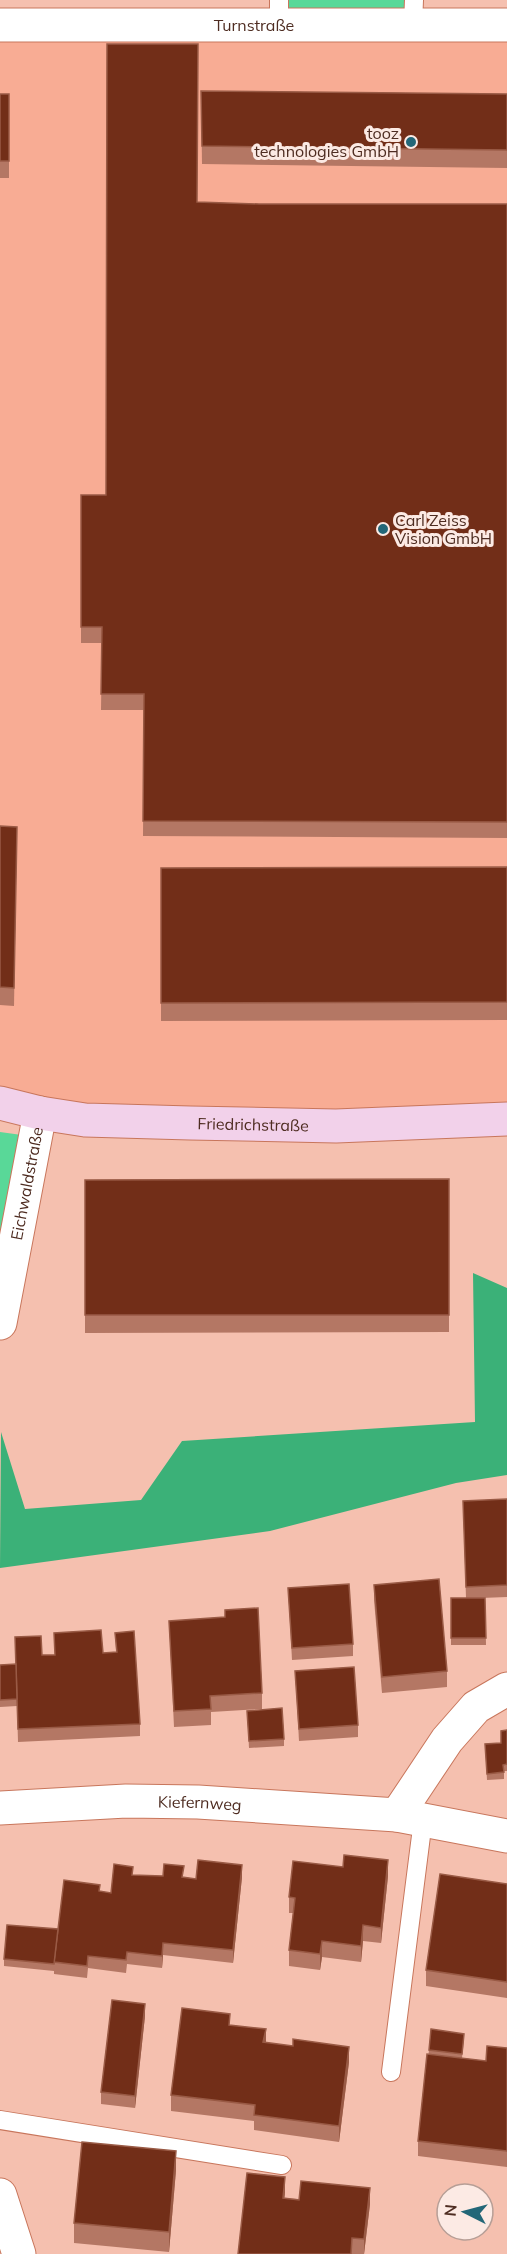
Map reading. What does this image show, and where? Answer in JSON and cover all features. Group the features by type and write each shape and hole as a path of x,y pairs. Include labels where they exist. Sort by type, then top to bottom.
{"main road":[{"name":"Friedrichstraße","path":"0,1103 40,1113 86,1120 336,1126 507,1119"}],"street":[{"name":"Turnstraße","path":"0,25 279,12 414,12 507,25"},
{"name":"Eichwaldstraße","path":"0,1323 40,1113"},
{"path":"410,1817 447,1740 476,1707 507,1689"},
{"name":"Kiefernweg","path":"0,1809 126,1801 198,1802 410,1817 507,1836"},
{"path":"0,2195 14,2252"}],"lane":[{"path":"391,2072 410,1817"},
{"path":"0,2120 282,2165"}],"shaded area":[{"path":"0,26 507,35 507,1102 190,1123 0,1103"}],"green space":[{"path":"288,0 404,0 404,9 288,9"},
{"path":"0,1132 29,1136 0,1280"},
{"path":"473,1273 507,1288 507,1475 456,1483 270,1531 0,1568 1,1432 25,1509 141,1500 182,1441 475,1422"}],"building":[{"path":"107,44 198,44 197,202 507,204 507,822 143,821 144,694 101,694 102,627 81,627 81,495 106,495"},
{"path":"201,91 507,94 507,150 202,146"},
{"path":"0,94 9,94 9,161 0,161"},
{"path":"0,826 17,827 14,988 0,987"},
{"path":"507,867 507,1002 161,1003 161,868"},
{"path":"449,1179 449,1315 85,1315 85,1180"},
{"path":"507,1499 507,1585 466,1587 463,1501"},
{"path":"439,1579 447,1671 382,1677 374,1585"},
{"path":"349,1584 353,1644 292,1648 288,1588"},
{"path":"451,1598 485,1598 486,1638 451,1638"},
{"path":"258,1608 262,1693 210,1696 211,1709 174,1711 169,1621 225,1617 225,1610"},
{"path":"101,1630 103,1653 117,1652 115,1633 134,1631 140,1724 18,1729 15,1637 41,1636 42,1655 55,1655 54,1633"},
{"path":"16,1664 17,1699 0,1700 0,1665"},
{"path":"354,1667 358,1725 299,1729 295,1671"},
{"path":"282,1708 284,1739 249,1741 247,1711"},
{"path":"507,1730 507,1764 503,1765 504,1772 487,1774 485,1744 501,1743 501,1731"},
{"path":"344,1855 388,1860 381,1928 363,1925 361,1946 322,1941 320,1954 289,1950 295,1898 289,1897 293,1861 343,1867"},
{"path":"198,1860 242,1865 233,1950 163,1943 162,1956 127,1952 126,1960 88,1956 87,1966 54,1962 64,1880 100,1885 99,1891 111,1893 114,1864 133,1867 132,1875 163,1876 164,1864 184,1866 182,1877 196,1879"},
{"path":"440,1874 507,1884 507,1982 426,1970"},
{"path":"7,1925 58,1929 54,1964 4,1959"},
{"path":"112,2000 145,2004 135,2096 101,2092"},
{"path":"182,2008 230,2014 229,2025 266,2029 263,2042 293,2046 293,2039 349,2047 339,2126 254,2115 255,2105 171,2095"},
{"path":"431,2029 464,2034 462,2054 429,2050"},
{"path":"487,2046 507,2048 507,2151 418,2141 427,2054 486,2061"},
{"path":"82,2142 176,2151 169,2232 74,2223"},
{"path":"247,2173 285,2177 283,2198 299,2200 301,2181 370,2188 364,2239 352,2238 351,2254 238,2254"}],"place":[{"name":"tooz technologies GmbH","path":"411,142"},
{"name":"Carl Zeiss Vision GmbH","path":"383,529"}]}
